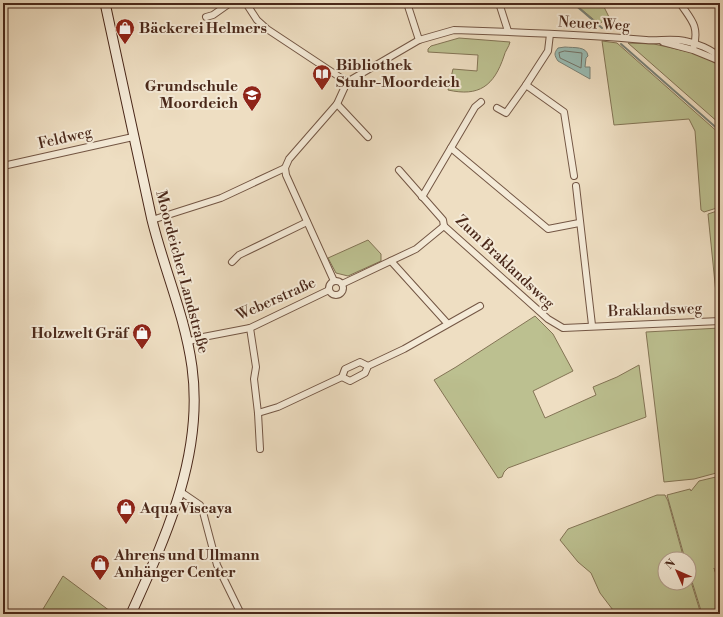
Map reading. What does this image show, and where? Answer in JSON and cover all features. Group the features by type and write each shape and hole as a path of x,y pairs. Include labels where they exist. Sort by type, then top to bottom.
{"main road":[{"name":"Moordeicher Landstraße","path":"105,3 133,137 159,249 180,312 188,342 192,367 194,404 189,458 181,492 160,548 131,614"}],"street":[{"path":"206,17 214,15 230,3"},
{"path":"152,220 221,198 284,168 337,104 347,82 267,29 257,20 246,3"},
{"path":"406,3 419,40"},
{"path":"499,3 508,31"},
{"path":"680,3 695,26 697,33 694,47"},
{"name":"Neuer Weg","path":"347,82 419,40 454,30 599,35 661,41 673,39 694,47 720,61"},
{"path":"497,108 506,113 548,51 550,34"},
{"name":"Neuer Weg","path":"694,47 701,46 720,58"},
{"path":"526,85 564,112 574,176"},
{"path":"422,197 475,107 482,102"},
{"path":"337,104 368,137"},
{"name":"Feldweg","path":"3,166 133,137"},
{"path":"451,148 548,229 579,223"},
{"path":"284,168 334,281 342,284 422,246 444,226"},
{"name":"Zum Braklandsweg","path":"399,170 443,220 444,226 548,319 563,328 592,325"},
{"path":"576,186 579,223 592,325"},
{"path":"232,262 239,255 307,222"},
{"path":"392,261 447,323"},
{"path":"334,281 329,286 329,290 333,295 339,295 343,290 342,284"},
{"name":"Weberstraße","path":"188,342 198,338 250,328 329,290"},
{"path":"342,377 350,380 365,373 368,366 404,349 447,323 456,320 480,306"},
{"name":"Braklandsweg","path":"592,325 720,321"},
{"path":"250,328 256,367 254,378 260,449"},
{"path":"258,413 278,407 342,377 345,369 360,362 368,366"},
{"path":"181,492 200,506 204,512 217,565 241,614"}],"green space":[{"path":"574,3 602,3 609,17 599,24"},
{"path":"459,38 510,42 495,75 484,87 477,90 459,92 448,90 453,69 477,71 478,55 428,52 428,49 431,46"},
{"path":"602,41 617,43 720,134 720,207 704,212 701,210 695,131 689,119 614,125"},
{"path":"628,43 654,44 699,54 720,66 720,124"},
{"path":"720,210 720,313 718,313 708,214"},
{"path":"368,240 381,254 381,261 348,276 336,273 328,258"},
{"path":"535,316 553,334 573,371 533,391 545,418 596,395 593,387 617,377 639,365 646,417 508,468 502,477 498,478 434,380"},
{"path":"720,328 720,472 694,479 664,482 646,332"},
{"path":"720,476 720,585 714,568 720,587 720,614 702,614 695,591 697,591 697,551 683,551 667,495 690,489 691,491 699,481"},
{"path":"657,495 665,495 682,551 657,551 657,591 694,591 701,614 616,614 600,593 591,573 578,562 560,540 568,529"},
{"path":"63,576 114,614 40,614"}],"water":[{"path":"558,48 580,48 587,53 588,56 586,58 585,67 590,67 590,79 558,61 555,56 556,51"}],"waterway":[{"path":"573,3 602,28"},
{"path":"621,44 720,131"}],"place":[{"name":"Bäckerei Helmers","path":"125,45"},
{"name":"Bibliothek Stuhr-Moordeich","path":"322,91"},
{"name":"Grundschule Moordeich","path":"252,112"},
{"name":"Holzwelt Gräf","path":"142,350"},
{"name":"Aqua Viscaya","path":"126,525"},
{"name":"Ahrens und Ullmann Anhänger Center","path":"100,581"}]}
